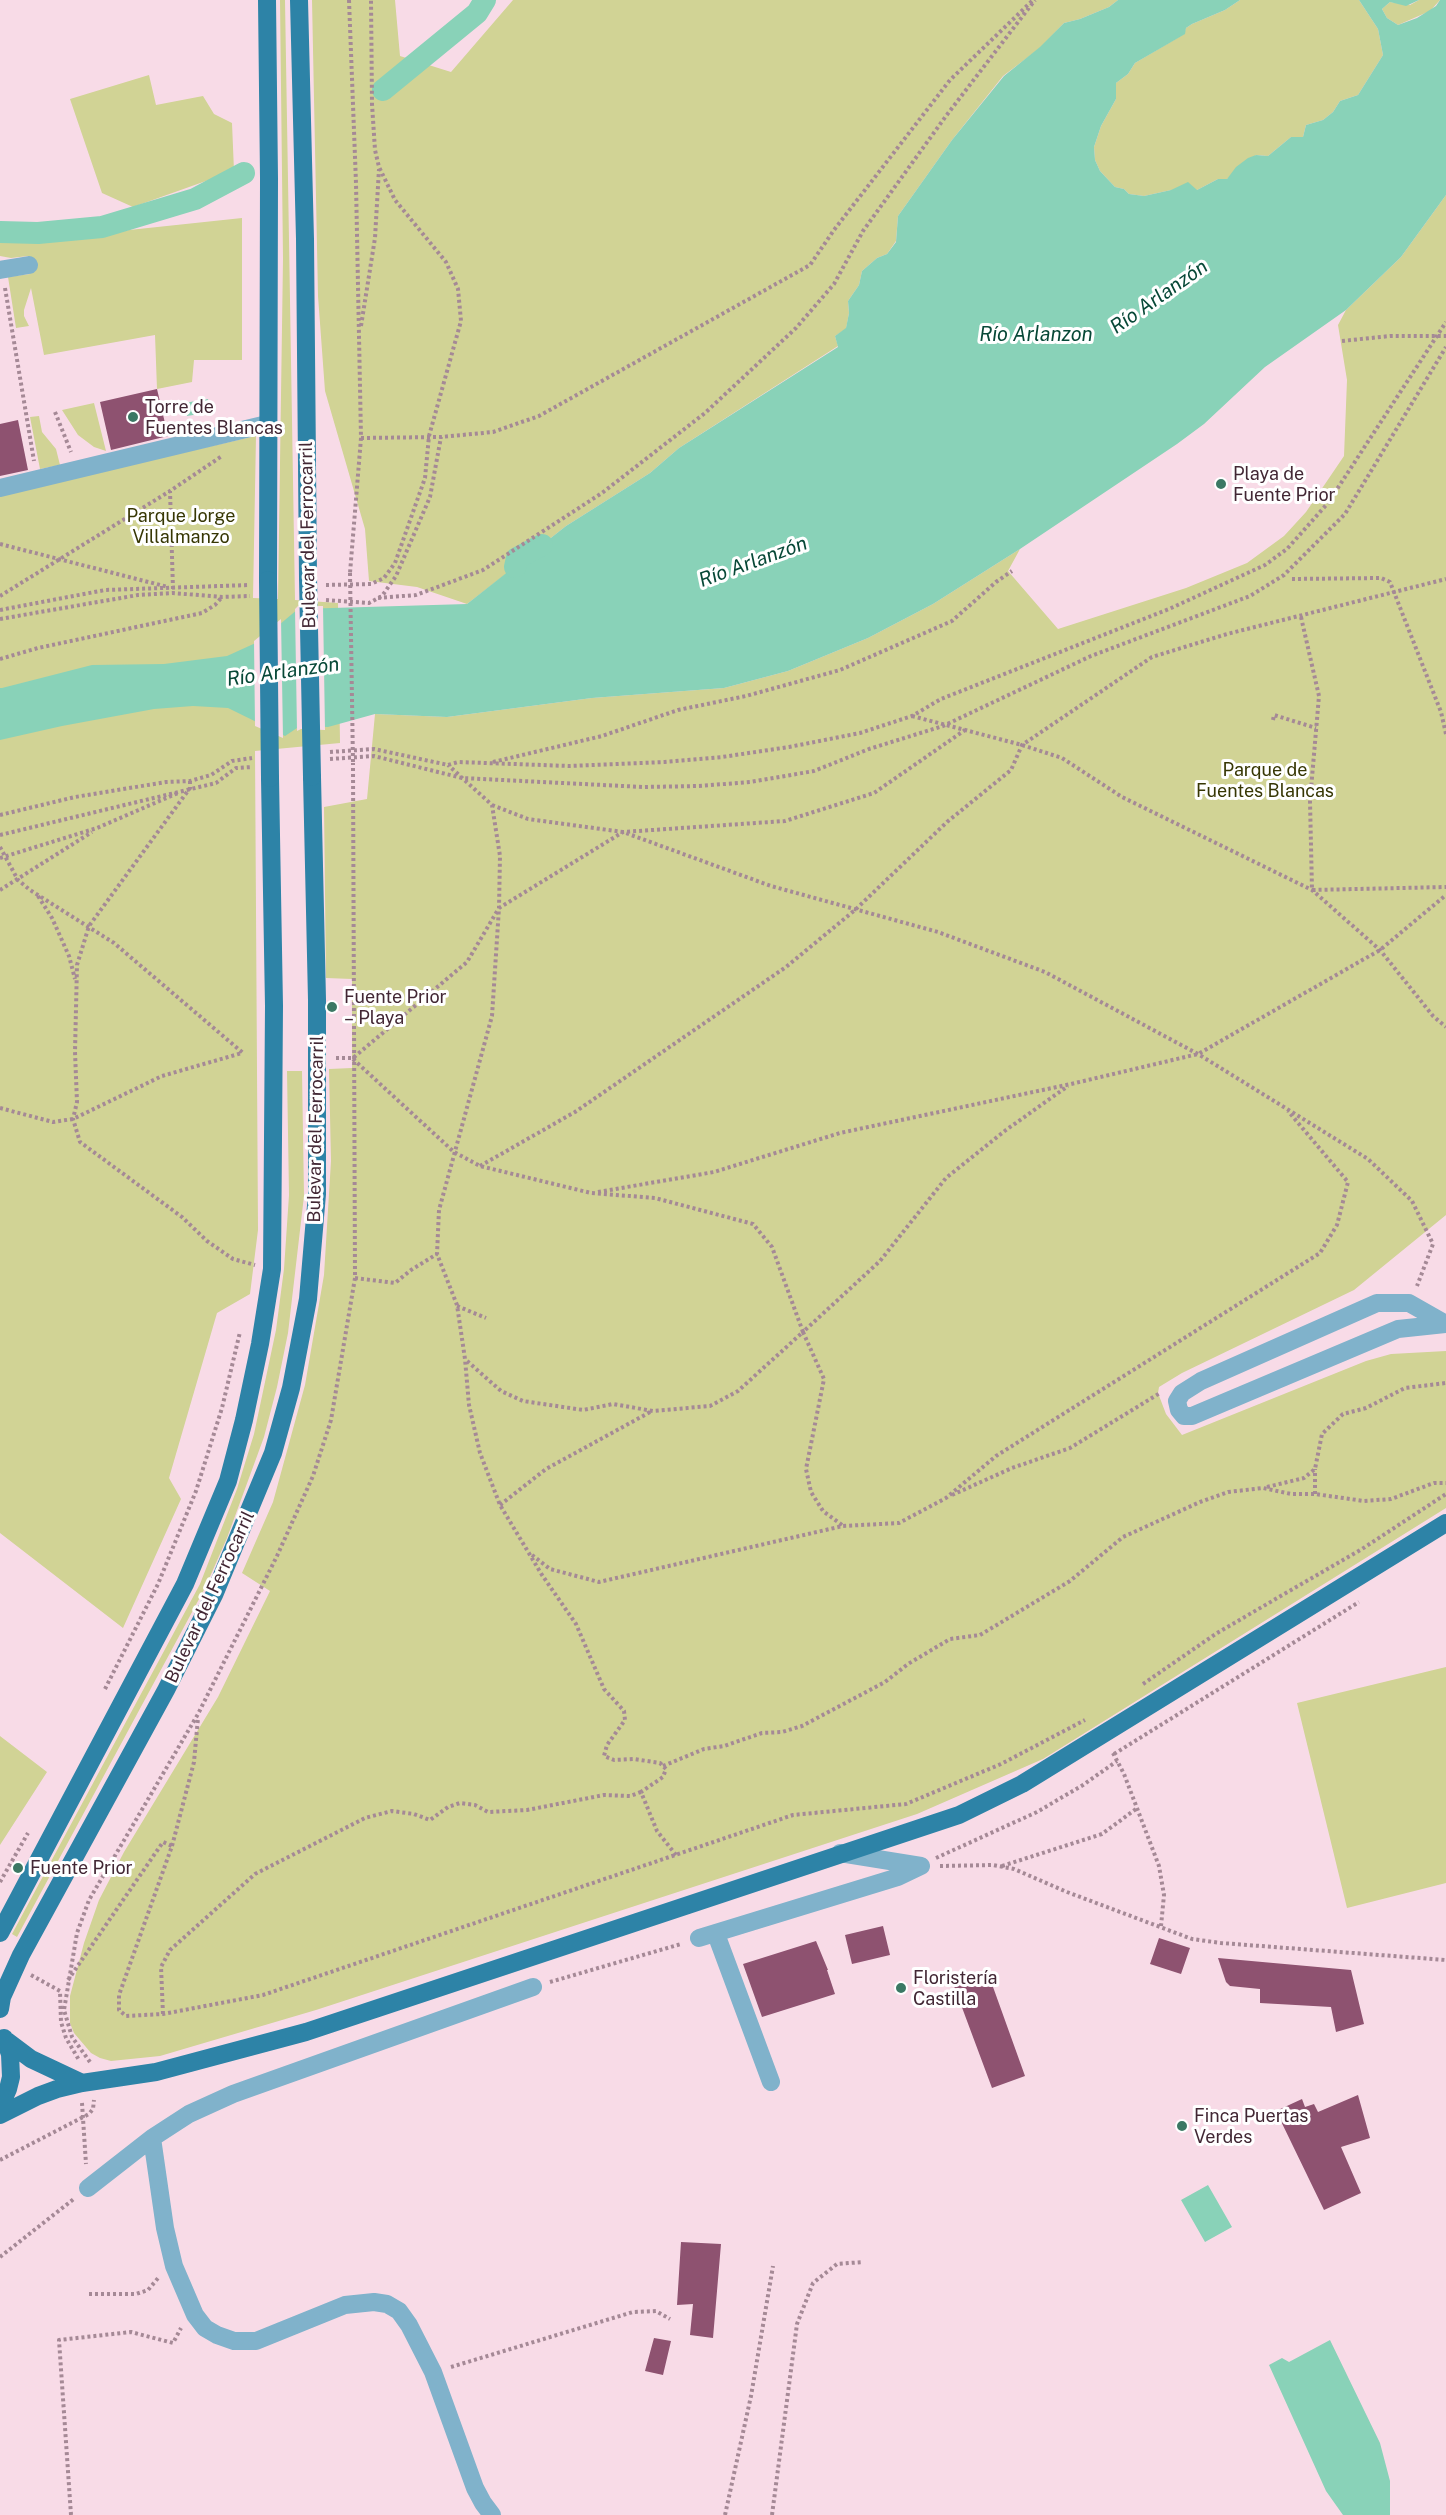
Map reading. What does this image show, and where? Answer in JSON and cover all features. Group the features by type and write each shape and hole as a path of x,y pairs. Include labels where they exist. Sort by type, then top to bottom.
{"main road":[{"name":"Bulevar del Ferrocarril","path":"0,1933 185,1584 228,1481 260,1344 272,1269 274,1006 263,772 260,582 267,424 269,178 267,0"},
{"name":"Bulevar del Ferrocarril","path":"0,2008 2,1997 21,1954 166,1690 214,1595 273,1453 291,1388 308,1299 317,1194 317,1000 312,777 315,581 299,0"},
{"path":"0,2115 38,2096 82,2084 156,2072 306,2032 959,1815 997,1798 1446,1523"},
{"path":"3,2036 31,2060 82,2084"},
{"path":"0,2107 11,2077 10,2054 3,2036"}],"street":[{"path":"1,270 29,265"},
{"path":"0,488 267,424"},
{"path":"1377,1303 1409,1303 1446,1324 1398,1329 1192,1416 1184,1416 1179,1410 1177,1401 1182,1393 1201,1382 1377,1303"},
{"path":"840,1853 921,1866"},
{"path":"771,2082 707,1936 898,1877 921,1866"},
{"path":"88,2188 152,2138 189,2114 252,2086 534,1987"},
{"path":"152,2138 165,2228 174,2266 195,2315 205,2328 234,2341 256,2341 345,2305 364,2302 387,2304 399,2312 409,2325 432,2372 475,2488 492,2515"}],"path":[{"path":"349,0 360,335 361,438 350,573 353,763 353,1058 454,1152 480,1166 591,1193 655,1198 753,1224 771,1247 803,1332 824,1379 806,1469 811,1492 823,1511 843,1526"},
{"path":"315,581 371,584 384,578 395,563 425,478 429,436 461,321 458,289 446,262 395,200 379,167 375,150 372,104 371,0"},
{"path":"361,438 441,437 493,432 539,416 810,265 834,230 950,80 1034,0"},
{"path":"378,598 417,595 483,570 602,493 705,413 796,328 834,284 863,231 1034,0"},
{"path":"360,335 375,238 379,167"},
{"path":"1,270 37,479"},
{"path":"326,752 374,749 447,765 458,762 569,766 722,757 860,734 912,716 941,699 1169,609 1265,565 1287,549 1328,504 1446,322"},
{"path":"1342,341 1390,336 1446,336"},
{"path":"326,759 374,756 462,778 643,787 750,782 814,771 869,749 943,726 1091,656 1250,596 1284,575 1345,513 1446,347"},
{"path":"55,412 78,469"},
{"path":"323,599 369,603 378,598 396,576 430,497 441,437"},
{"path":"0,596 229,452"},
{"path":"170,491 173,590"},
{"path":"0,544 173,590 222,597 254,596"},
{"path":"487,763 602,736 678,710 746,696 840,670 952,621 1012,571"},
{"path":"1292,579 1381,578 1390,582 1441,712 1446,734"},
{"path":"480,1166 575,1112 786,967 855,910 947,822 1011,770 1022,745 1152,657 1227,634 1446,579"},
{"path":"0,619 173,590 260,582"},
{"path":"0,610 105,590 173,590"},
{"path":"0,659 38,648 202,613 215,605 222,597"},
{"path":"1301,617 1319,696 1310,801 1312,890"},
{"path":"1273,720 1274,715 1298,725 1316,728"},
{"path":"912,716 1062,758 1122,797 1312,890 1380,950 1433,1016 1446,1027"},
{"path":"447,765 492,805 528,819 623,832 785,821 874,793 965,730"},
{"path":"0,814 75,797 166,782 190,781 211,775 232,761 255,757"},
{"path":"0,835 216,783 236,768 263,772"},
{"path":"190,781 190,789 89,926 77,965 75,1052 78,1102 73,1119 80,1142 182,1216 207,1241 233,1259 256,1265 255,1274"},
{"path":"2,857 97,828 190,789"},
{"path":"163,2014 161,1967 170,1950 255,1874 365,1818 392,1811 414,1814 430,1820 448,1806 460,1803 475,1805 488,1812 527,1810 604,1795 630,1796 663,1778 666,1769 660,1763 634,1759 614,1760 604,1756 607,1745 626,1720 624,1711 604,1689 576,1623 500,1505 480,1453 469,1405 457,1305 437,1254 439,1210 492,1016 500,856 492,805"},
{"path":"0,890 97,828"},
{"path":"329,1058 353,1058 467,962 499,908 623,832"},
{"path":"623,832 771,886 938,932 1045,972 1198,1054 1368,1159 1412,1201 1433,1244 1409,1303"},
{"path":"0,848 2,857 18,880 114,943 243,1053 162,1076 73,1119 53,1122 0,1108"},
{"path":"1312,890 1446,887"},
{"path":"37,894 52,918 69,956 77,986"},
{"path":"591,1193 714,1172 840,1133 1071,1084 1198,1054 1380,950 1446,895"},
{"path":"465,1359 501,1391 524,1401 583,1410 613,1404 653,1411 710,1406 738,1391 880,1261 946,1178 1006,1130 1071,1084"},
{"path":"946,1498 996,1456 1320,1253 1337,1225 1348,1182 1286,1108"},
{"path":"355,1278 395,1283 437,1254"},
{"path":"457,1305 486,1318"},
{"path":"104,1691 158,1584 196,1491 222,1408 243,1322"},
{"path":"1315,1494 1316,1469 1322,1434 1343,1414 1366,1408 1405,1388 1446,1383"},
{"path":"529,1553 550,1569 599,1582 843,1526 899,1523 946,1498 1012,1468 1070,1448 1158,1393 1182,1393"},
{"path":"500,1505 546,1469 653,1411"},
{"path":"663,1766 704,1749 724,1746 762,1732 782,1732 802,1726 885,1682 908,1664 950,1639 980,1635 1070,1581 1123,1538 1200,1502 1228,1492 1263,1488 1304,1478 1316,1469"},
{"path":"1263,1488 1292,1494 1315,1494 1364,1501 1382,1500 1434,1483 1446,1483"},
{"path":"1139,1687 1217,1633 1362,1549 1446,1494"},
{"path":"1114,1755 1362,1600"},
{"path":"198,1714 194,1762 172,1846 119,1995 119,2010 126,2016 163,2014 263,1995 793,1815 906,1804 1001,1764 1090,1718"},
{"path":"1102,1734 1124,1774 1159,1866 1164,1895 1161,1926"},
{"path":"921,1866 1036,1812 1083,1785 1117,1761"},
{"path":"641,1792 657,1831 676,1855"},
{"path":"1002,1866 1102,1834 1136,1809"},
{"path":"0,1882 32,1826"},
{"path":"94,2067 72,2037 66,2023 64,2010 69,1980 163,1842 172,1846"},
{"path":"921,1866 1002,1866 1014,1869 1067,1892 1192,1939 1446,1960"},
{"path":"534,1987 707,1936"},
{"path":"0,2257 88,2188 79,2059 66,2038 61,2022 60,1991 26,1972"},
{"path":"0,2160 82,2119 93,2109 94,2100"},
{"path":"772,2515 797,2324 813,2283 837,2264 862,2262"},
{"path":"89,2294 136,2294 148,2290 159,2277 174,2266"},
{"path":"725,2515 752,2396 773,2266"},
{"path":"432,2372 633,2312 656,2311 670,2319"},
{"path":"70,2515 59,2340 131,2332 173,2343 179,2330 195,2315"}],"green space":[{"name":"Parque Jorge Villalmanzo","path":"280,0 285,0 295,600 338,603 340,743 255,751 258,1230 250,1294 217,1313 169,1478 181,1499 123,1628 0,1533 0,494 256,436 253,598 278,599 283,259"},
{"path":"312,0 395,0 400,56 451,72 513,0 1118,0 1109,7 1064,23 1040,48 1003,76 952,140 898,216 896,241 887,254 877,258 862,271 859,285 848,301 849,313 846,329 835,336 838,346 679,448 650,473 566,526 542,545 517,558 515,567 467,604 417,587 369,581 365,529 325,391 318,296"},
{"path":"1240,0 1359,0 1378,29 1383,55 1358,95 1340,101 1333,112 1323,120 1306,125 1303,137 1291,137 1268,156 1256,155 1227,179 1218,179 1197,190 1171,190 1144,196 1129,194 1124,189 1115,187 1100,171 1095,160 1094,147 1101,126 1116,99 1116,83 1128,74 1135,63 1184,34 1186,28 1225,10"},
{"path":"1419,0 1440,0 1430,11 1398,25 1387,18 1382,9 1390,2 1410,5"},
{"path":"149,75 156,105 203,96 214,114 232,123 234,171 133,207 102,193 70,99"},
{"name":"Parque de Fuentes Blancas","path":"1446,195 1446,1215 1354,1290 1182,1373 1159,1387 1158,1393 1166,1414 1182,1435 1366,1361 1391,1354 1446,1351 1446,1508 1043,1759 917,1814 316,2010 160,2056 111,2061 91,2053 74,2033 70,2023 70,1996 84,1943 99,1900 124,1852 218,1697 270,1591 242,1573 273,1502 305,1385 324,1275 331,1161 329,1069 352,1068 352,979 326,978 324,807 367,799 375,714 447,717 592,698 724,688 788,671 868,638 933,604 1020,549 1008,571 1058,629 1186,588 1247,563 1284,536 1306,512 1344,456 1347,380 1338,325 1346,310 1401,257"},
{"path":"242,218 242,360 194,360 192,382 157,389 155,335 44,355 31,288 24,310 29,326 16,328 8,277 30,274 28,256 11,258 0,256 0,240 26,241"},
{"path":"94,403 106,451 94,447 78,435 62,410"},
{"path":"39,416 42,432 56,449 60,465 40,469 30,417"},
{"path":"287,1071 302,1071 304,1196 288,1333 264,1437 227,1538 205,1588 17,1937 12,1934 200,1584 237,1489 254,1434 276,1330 284,1269 289,1195"},
{"path":"1446,1667 1446,1883 1347,1908 1297,1703"},
{"path":"0,1736 47,1772 0,1845"}],"water":[{"name":"Río Arlanzon","path":"1118,0 1240,0 1225,10 1186,28 1185,34 1135,63 1128,74 1116,83 1116,99 1101,126 1094,147 1095,160 1100,171 1115,187 1124,189 1129,194 1144,196 1171,190 1188,182 1197,190 1218,179 1227,179 1236,167 1248,158 1256,155 1268,156 1291,137 1303,137 1306,125 1323,120 1333,112 1340,101 1358,95 1383,55 1378,29 1359,0 1419,0 1406,6 1390,2 1382,9 1387,18 1398,25 1417,18 1436,6 1440,0 1446,0 1446,195 1401,257 1346,310 1265,367 1204,424 1177,444 1020,549 933,604 868,638 788,671 724,688 592,698 447,717 375,714 328,727 300,726 285,736 228,708 193,706 154,709 0,740 0,688 92,665 164,664 227,656 260,641 298,609 467,604 566,526 650,473 679,448 838,347 835,336 846,328 849,313 848,301 859,285 862,271 877,258 887,254 896,242 898,216 952,140 1004,76 1040,47 1064,23 1109,7"},
{"path":"208,399 211,412 187,416 184,403"},
{"path":"1208,2185 1232,2227 1205,2242 1181,2200"},
{"path":"1330,2340 1380,2443 1390,2481 1390,2515 1343,2515 1326,2491 1269,2365 1282,2358 1289,2362"}],"pier":[{"path":"298,606 323,606 325,730 301,729 297,731 295,609"},
{"path":"281,619 283,738 255,726 254,641"}],"building":[{"name":"Torre de Fuentes Blancas","path":"157,389 168,436 111,450 100,402"},
{"path":"18,420 28,470 0,476 0,424"},
{"path":"883,1926 890,1955 852,1964 845,1935"},
{"path":"1159,1938 1190,1948 1181,1974 1150,1964"},
{"path":"816,1941 835,1994 762,2017 743,1964"},
{"path":"1218,1958 1351,1970 1364,2024 1336,2032 1331,2007 1260,2003 1260,1989 1230,1986 1226,1982"},
{"path":"988,1973 1025,2076 992,2088 954,1986"},
{"path":"1358,2095 1370,2138 1341,2147 1361,2193 1324,2210 1276,2111 1302,2099 1305,2107 1314,2104 1318,2112"},
{"path":"681,2242 721,2244 713,2338 690,2335 693,2304 677,2305"},
{"path":"654,2338 671,2341 663,2375 645,2371"}],"waterway":[{"path":"383,90 477,13 485,0"},
{"path":"0,232 38,233 102,227 195,199 244,173"},
{"path":"515,567 517,558 542,545"}],"place":[{"name":"Torre de Fuentes Blancas","path":"133,417"},
{"name":"Playa de Fuente Prior","path":"1221,484"},
{"name":"Fuente Prior – Playa","path":"332,1007"},
{"name":"Fuente Prior","path":"18,1868"},
{"name":"Floristería Castilla","path":"901,1988"},
{"name":"Finca Puertas Verdes","path":"1182,2126"}],"water label":[{"name":"Río Arlanzón","path":"1159,297"},
{"name":"Río Arlanzón","path":"753,562"},
{"name":"Río Arlanzón","path":"283,672"}]}
